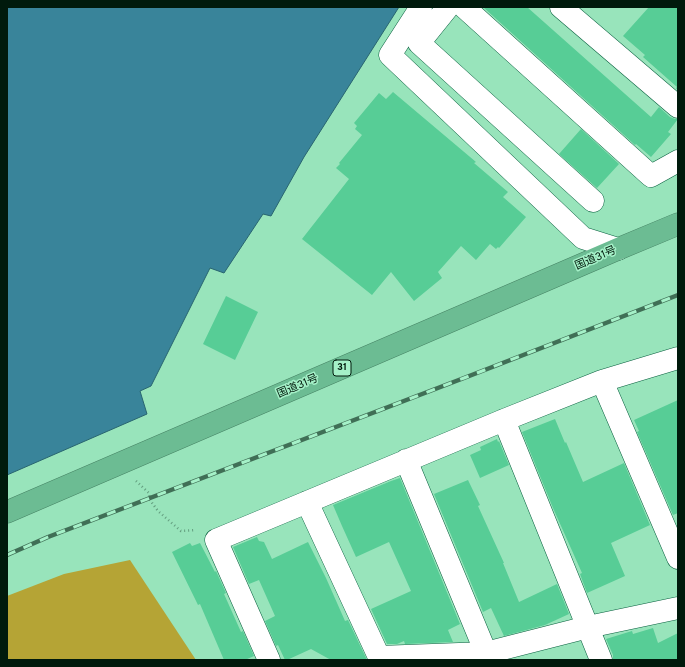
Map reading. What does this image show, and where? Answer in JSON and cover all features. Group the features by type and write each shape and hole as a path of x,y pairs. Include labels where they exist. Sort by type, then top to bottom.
{"highway":[{"name":"国道31号","path":"7,512 678,224"}],"street":[{"path":"421,7 390,55 583,238 618,249"},
{"path":"448,7 418,43 593,201"},
{"path":"464,7 651,176 678,161"},
{"path":"561,7 678,107"},
{"path":"268,660 216,540 406,460 602,381 678,358"},
{"path":"602,381 678,558"},
{"path":"504,420 601,660"},
{"path":"406,460 486,653"},
{"path":"307,502 380,657 486,653 588,627 678,608"}],"path":[{"path":"134,480 149,493 150,500 158,512 181,531 202,529 216,540"}],"shaded area":[{"path":"130,560 196,660 7,660 7,596 64,574"}],"water":[{"path":"7,7 399,7 304,157 271,216 263,214 224,273 210,268 151,386 140,391 147,414 7,475"}],"building":[{"path":"483,7 527,7 651,117 659,107 670,117 678,119 668,132 671,134 651,157 636,144 635,145"},
{"path":"649,7 678,7 678,91 676,88 677,87 643,57 645,55 623,36"},
{"path":"393,92 476,162 474,163 508,192 503,197 526,217 499,248 498,247 496,249 490,244 476,260 461,246 438,272 442,278 414,301 391,272 372,295 302,239 349,179 336,168 362,135 355,129 357,126 354,123 379,93 386,99"},
{"path":"581,129 619,164 597,188 559,154"},
{"path":"226,296 258,312 235,360 203,344"},
{"path":"678,400 678,513 673,515 637,432 639,431 634,420"},
{"path":"555,419 583,482 624,463 650,525 611,543 625,576 587,593 580,574 582,573 553,508 522,432"},
{"path":"497,439 509,465 480,478 470,455 481,450 480,447"},
{"path":"400,478 460,624 448,630 453,642 405,644 404,641 397,644 387,644 371,609 411,591 389,542 356,557 333,505"},
{"path":"468,480 480,505 478,506 504,563 519,602 557,584 569,614 545,625 504,636 491,608 483,612 434,494"},
{"path":"257,537 259,541 264,542 272,559 308,542 345,621 348,620 367,660 331,660 311,649 285,660 278,645 276,646 265,621 275,616 259,580 249,584 233,547"},
{"path":"190,543 192,546 200,543 215,572 216,571 226,593 224,594 241,632 243,631 254,656 245,660 224,660 200,604 198,605 172,552"},
{"path":"653,628 658,643 678,633 678,660 613,660 613,655 606,639 632,631 633,634"}],"railway":[{"path":"7,555 48,537 678,295"}]}
